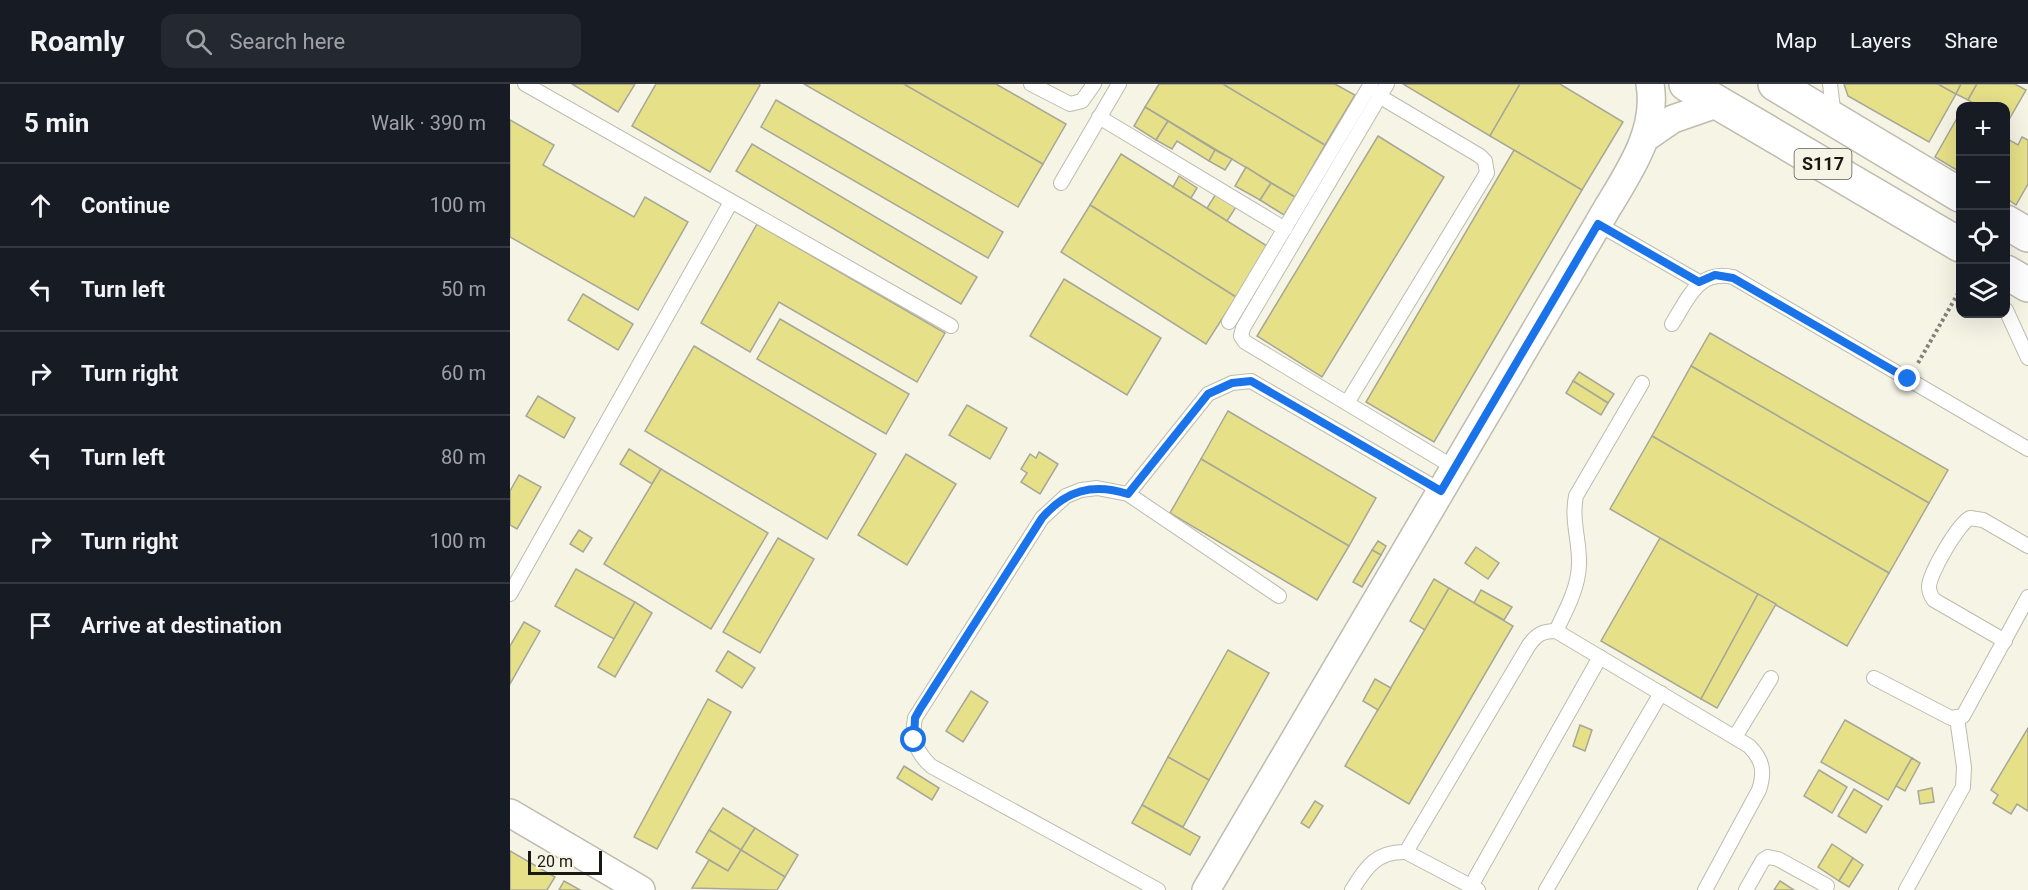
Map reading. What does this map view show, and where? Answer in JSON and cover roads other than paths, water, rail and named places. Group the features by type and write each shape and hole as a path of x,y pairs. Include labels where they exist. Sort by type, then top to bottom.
{"main road":[{"name":"S117","path":"1686,84 1956,243"},
{"name":"S117","path":"1775,84 1956,193"},
{"path":"2010,224 2028,235"},
{"path":"2010,274 2028,285"}],"street":[{"path":"1206,890 1647,137 1652,106 1650,84"},
{"path":"1647,137 1688,112 1719,103"},
{"path":"510,813 628,887"}],"lane":[{"path":"525,84 951,326"},
{"path":"1031,84 1070,104 1082,102 1095,84"},
{"path":"1061,183 1119,84"},
{"path":"1229,322 1369,89 1387,84"},
{"path":"1830,84 1835,122"},
{"path":"1347,403 1487,173 1485,161 1480,156 1369,89"},
{"path":"1369,89 1241,332 1245,342 1455,468"},
{"path":"1100,117 1285,229"},
{"path":"510,594 731,202"},
{"path":"1598,224 1699,282"},
{"path":"1672,324 1699,282 1715,275 1733,278 2028,449"},
{"path":"2010,318 2028,358"},
{"path":"1128,494 1208,394 1232,383 1251,381 1441,491"},
{"path":"1556,631 1578,579 1578,552 1573,517 1576,496 1642,383"},
{"path":"1158,890 931,766 917,750 914,740 915,718 1042,518 1066,496 1081,490 1097,488 1128,494 1278,596"},
{"path":"2004,641 1934,600 1930,594 1930,579 1960,526 1970,518 1983,520 2028,546"},
{"path":"1874,678 1951,718 1957,718 1967,712 2028,597"},
{"path":"1406,852 1535,636 1545,631 1556,631 1735,737 1758,755 1763,766 1763,778 1705,890"},
{"path":"1352,890 1368,864 1392,851 1406,852 1474,888 1600,657"},
{"path":"1735,737 1771,678"},
{"path":"1546,890 1661,693"},
{"path":"1906,890 1962,786 1964,767 1957,718"},
{"path":"1746,890 1763,860 1768,857 1773,857 1827,886"}]}
